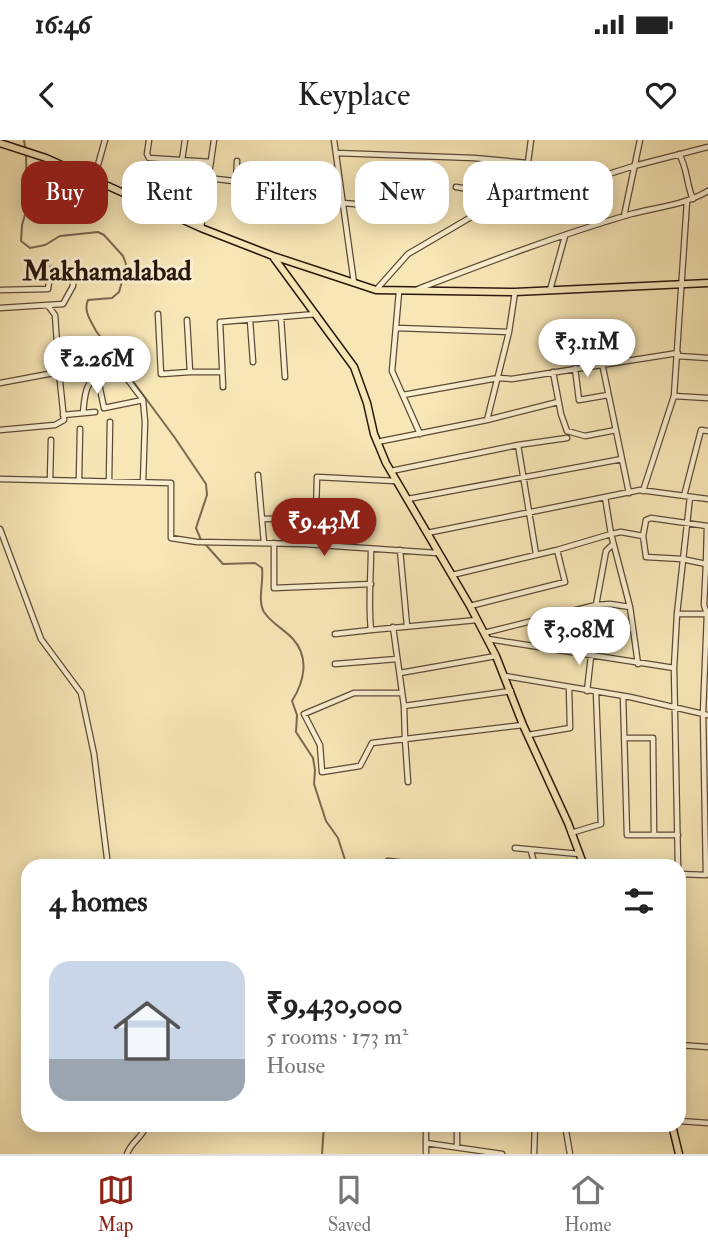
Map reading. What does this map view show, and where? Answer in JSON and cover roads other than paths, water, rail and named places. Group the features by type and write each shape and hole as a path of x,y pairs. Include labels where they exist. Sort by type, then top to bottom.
{"main road":[{"path":"0,144 50,161"},
{"path":"108,185 201,228 273,256 376,290 515,292 708,283"},
{"path":"273,256 354,367 377,442 396,481 470,606 496,656 581,859"},
{"path":"674,1132 679,1154"}],"street":[{"path":"99,161 105,140"},
{"path":"149,140 149,158 196,161"},
{"path":"182,160 185,140"},
{"path":"211,161 214,140"},
{"path":"334,140 354,284"},
{"path":"528,161 531,140"},
{"path":"623,217 640,140"},
{"path":"613,173 708,147"},
{"path":"337,153 506,161"},
{"path":"643,491 674,396 690,200 685,164 679,154"},
{"path":"456,187 463,188"},
{"path":"410,292 498,258 623,217 690,200 708,191"},
{"path":"344,203 355,204"},
{"path":"376,290 408,254 463,223"},
{"path":"201,228 202,224"},
{"path":"550,290 565,236"},
{"path":"0,290 48,289 51,269 73,270 73,286 63,304 0,308"},
{"path":"400,292 392,371 420,434"},
{"path":"487,420 509,332 515,292"},
{"path":"0,430 55,425 64,420 55,315 48,306"},
{"path":"158,314 161,374 222,372"},
{"path":"223,387 220,322 317,314"},
{"path":"281,317 285,377"},
{"path":"187,320 190,372"},
{"path":"250,320 253,362"},
{"path":"397,328 509,332"},
{"path":"403,396 498,378 512,379 602,363 678,354 708,358"},
{"path":"602,363 629,493"},
{"path":"59,364 89,364 97,373 104,408 143,401"},
{"path":"83,413 85,388 97,373 119,368 143,401 144,482"},
{"path":"575,368 579,400 608,395"},
{"path":"0,383 59,372"},
{"path":"552,372 567,431 586,436 616,430"},
{"path":"674,396 708,398"},
{"path":"377,442 487,420 558,402"},
{"path":"63,415 95,412"},
{"path":"109,481 110,422"},
{"path":"79,480 80,429"},
{"path":"678,859 674,707 677,614 687,522 687,497 701,430 708,431"},
{"path":"391,471 518,445 567,438"},
{"path":"50,480 51,440"},
{"path":"518,445 536,554"},
{"path":"408,499 622,459"},
{"path":"258,475 264,543"},
{"path":"315,544 317,477 396,481"},
{"path":"0,479 171,482 171,538 197,542 315,544 437,553"},
{"path":"426,533 643,491 708,499"},
{"path":"605,497 613,544 630,607 638,664"},
{"path":"262,519 315,518"},
{"path":"686,874 707,875 708,614 704,606 707,580 707,526 651,518 646,520 643,536 646,556 682,559 706,565"},
{"path":"0,529 41,639 81,693 94,754 107,859"},
{"path":"452,575 611,534 621,532 643,536"},
{"path":"274,543 274,587 371,584"},
{"path":"596,605 607,551 613,544"},
{"path":"371,549 371,630"},
{"path":"400,550 407,626"},
{"path":"470,606 565,582 557,550"},
{"path":"486,636 596,605 630,607"},
{"path":"677,614 708,614"},
{"path":"335,634 477,620"},
{"path":"393,627 404,706 408,782"},
{"path":"486,636 674,668"},
{"path":"400,673 496,656"},
{"path":"587,691 591,656"},
{"path":"335,664 397,659"},
{"path":"505,676 623,696 706,714"},
{"path":"528,735 570,728 569,687"},
{"path":"404,706 511,691"},
{"path":"401,692 354,693 304,714 320,745 322,772 360,766 372,743 523,725"},
{"path":"571,833 601,824 596,692"},
{"path":"623,696 627,835 678,835"},
{"path":"624,738 653,738 654,835"},
{"path":"514,848 579,854"},
{"path":"531,851 533,859"},
{"path":"686,1045 708,1047"},
{"path":"686,1121 708,1123"},
{"path":"127,1154 131,1143 142,1132"},
{"path":"426,1132 426,1154"},
{"path":"457,1132 457,1147"},
{"path":"534,1154 535,1132"},
{"path":"566,1132 570,1154"},
{"path":"426,1143 502,1154"}],"waterway":[{"path":"24,140 25,147"},
{"path":"26,153 27,208 21,241 30,248 45,245 60,236 98,232 123,256 126,264 119,292 112,298 88,300 87,312 96,331 206,484 207,495 196,528 201,540"},
{"path":"205,544 223,564 255,563 262,568 261,602 264,612 289,635 302,654 302,678 292,701 297,715 296,732 313,758 314,784 326,821 338,838 345,859"},
{"path":"322,1154 324,1132"}],"district":[{"name":"Makhamalabad","path":"107,271"}]}
